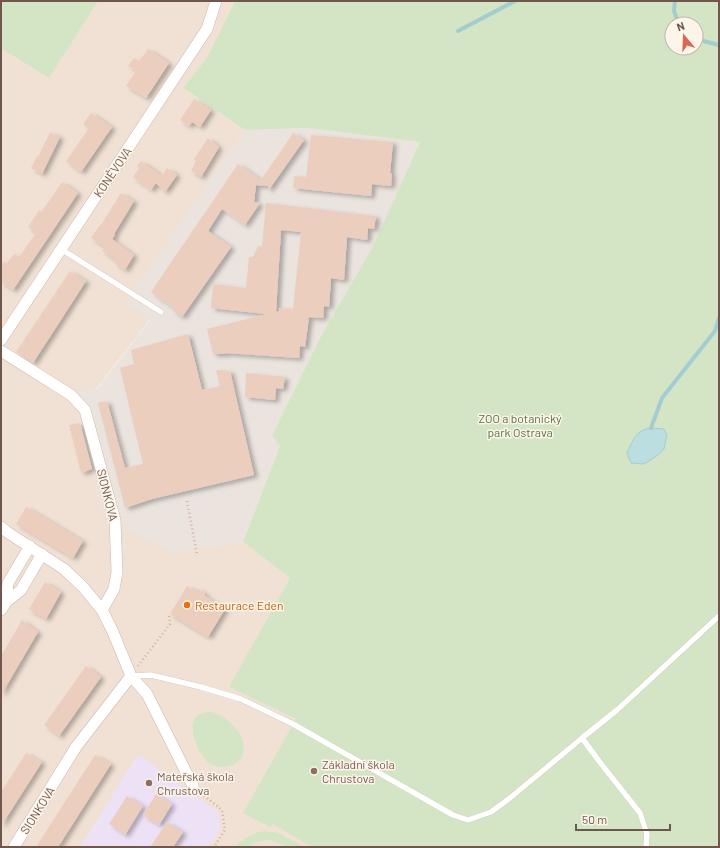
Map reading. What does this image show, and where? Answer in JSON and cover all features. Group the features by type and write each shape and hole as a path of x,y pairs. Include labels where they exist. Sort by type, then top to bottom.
{"street":[{"name":"KONĚVOVA","path":"1,340 207,29 216,1"},
{"name":"SIONKOVA","path":"1,351 71,395 85,410 115,520 117,572 114,589 102,610"},
{"path":"1,527 64,569 83,587 102,610 113,632 131,676 147,694 193,786"},
{"path":"3,606 8,583 30,546"},
{"path":"3,606 21,590 42,554"},
{"name":"SIONKOVA","path":"14,847 76,747 131,676"}],"lane":[{"path":"61,249 161,312"},
{"path":"131,676 150,675 201,687 241,699 293,724 446,811 468,820 490,812 500,805 617,710 719,616"},
{"path":"582,738 640,813 647,834 646,847"}],"path":[{"path":"187,501 197,555"},
{"path":"131,676 170,624 169,615"},
{"path":"193,786 222,810 225,830 214,847"}],"shaded area":[{"path":"1,1 235,1 207,57 183,88 245,130 125,304 150,319 97,388 77,394 94,413 78,419 80,423 69,426 81,472 92,469 102,509 119,506 173,553 243,542 290,578 230,687 296,719 290,729 415,847 1,847"},
{"path":"308,128 420,142 372,248 321,336 272,435 280,446 243,542 173,553 127,530 119,506 102,509 92,469 81,473 69,425 80,423 78,419 94,413 77,394 98,388 150,320 125,304 245,130"},
{"name":"Mateřská škola Chrustova","path":"138,754 218,812 221,828 209,847 80,847"}],"green space":[{"path":"1,1 98,1 49,78 1,48"},
{"name":"ZOO a botanický park Ostrava","path":"235,1 719,1 719,847 312,847 273,824 270,827 243,813 296,719 229,687 290,578 243,542 280,446 272,435 321,336 372,248 420,142 308,128 245,130 183,88 207,57"},
{"path":"212,712 228,720 240,734 244,750 241,758 234,765 217,767 212,765 203,757 196,744 193,730 195,718 203,713"},
{"path":"264,831 279,833 304,847 286,847 276,842 267,840 256,842 249,847 235,847 248,836"}],"water":[{"path":"651,428 664,429 667,435 664,449 644,464 631,463 627,453 633,440 638,433"}],"building":[{"path":"148,49 169,63 146,98 126,86 136,71 128,66 134,58 139,61"},
{"path":"194,99 211,110 200,127 192,122 189,126 180,120"},
{"path":"91,113 112,127 81,172 66,161 89,128 83,124"},
{"path":"50,132 60,137 42,174 31,168"},
{"path":"293,133 304,140 268,191 268,186 256,185 254,202 260,203 245,225 222,209 208,231 231,247 182,317 172,310 174,308 151,292 238,164 261,180"},
{"path":"311,135 393,142 390,173 392,173 391,186 372,184 371,196 293,188 294,176 306,177"},
{"path":"208,138 219,147 201,177 191,171 196,161 194,159"},
{"path":"141,161 162,176 167,168 177,175 165,192 156,183 151,190 133,177 139,168 137,166"},
{"path":"62,182 78,193 13,290 1,282 1,267 4,262 7,263 14,254 19,257 36,233 28,227 39,210 41,212 45,207"},
{"path":"121,193 134,201 112,239 134,255 125,270 114,263 116,260 102,251 105,247 91,238"},
{"path":"266,203 376,216 374,229 368,228 367,240 347,237 344,280 331,278 329,307 324,306 323,318 309,317 305,347 300,346 299,358 225,353 213,354 207,329 267,314 211,308 213,284 246,288 249,257 253,257 258,246 262,246","holes":["281,230 301,232 293,309 279,308 279,311 276,312"]},
{"path":"70,271 86,281 33,363 16,352"},
{"path":"188,334 202,390 220,386 216,370 230,371 254,475 152,499 125,508 98,403 107,401 125,468 143,464 120,368 134,364 131,350"},
{"path":"246,373 285,377 283,389 276,388 275,400 245,397"},
{"path":"80,423 92,469 81,473 69,425"},
{"path":"26,507 83,541 73,558 16,524"},
{"path":"45,582 61,592 46,619 29,609"},
{"path":"187,586 195,591 197,589 205,593 204,595 225,609 208,637 170,614"},
{"path":"22,620 38,632 1,695 1,656"},
{"path":"86,666 101,677 59,736 44,725"},
{"path":"26,753 42,762 1,826 1,792"},
{"path":"95,755 111,764 58,847 36,847"},
{"path":"156,794 172,804 159,825 143,815"},
{"path":"127,796 143,806 125,835 109,824"},
{"path":"167,822 183,832 173,847 150,847"}],"waterway":[{"path":"458,31 515,1"},
{"path":"675,1 674,11 676,16"},
{"path":"704,41 719,45"},
{"path":"651,428 662,398 715,331 719,318"}],"place":[{"name":"Restaurace Eden","path":"187,605"},
{"name":"Základní škola Chrustova","path":"314,771"},
{"name":"Mateřská škola Chrustova","path":"149,783"}]}
